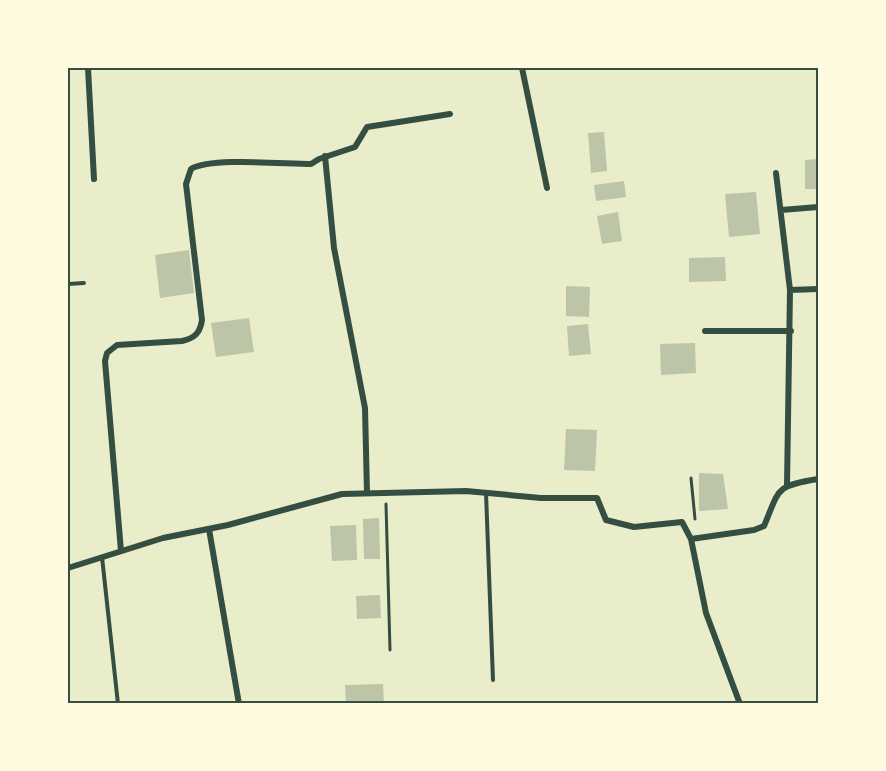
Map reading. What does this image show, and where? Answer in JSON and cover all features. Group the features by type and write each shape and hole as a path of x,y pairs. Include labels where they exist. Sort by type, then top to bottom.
{"street":[{"path":"88,68 94,179"},
{"path":"522,68 547,188"},
{"path":"121,551 105,361 107,353 117,345 182,341 191,339 201,329 202,320 186,184 190,169 198,165 216,163 311,164 325,156 355,147 367,127 450,114"},
{"path":"325,156 334,248 365,408 367,493"},
{"path":"776,173 790,290 787,485"},
{"path":"781,210 819,207"},
{"path":"790,290 819,289"},
{"path":"705,331 791,331"},
{"path":"694,539 764,526 771,504 780,489 787,485 819,479"},
{"path":"68,567 102,556 342,494 486,493 541,498 597,498 606,520 634,526 682,522 694,539 706,613 740,704"},
{"path":"209,529 239,704"}],"lane":[{"path":"68,284 84,283"},
{"path":"486,493 493,680"},
{"path":"102,556 118,704"}],"path":[{"path":"691,478 694,539"},
{"path":"386,493 390,650"}],"building":[{"path":"604,132 607,171 591,173 588,133"},
{"path":"818,159 818,189 805,189 805,160"},
{"path":"624,181 626,197 596,201 594,185"},
{"path":"756,192 760,234 729,237 725,194"},
{"path":"618,212 622,241 602,244 597,216"},
{"path":"189,250 194,293 160,298 155,255"},
{"path":"725,257 726,281 689,282 689,258"},
{"path":"566,286 590,287 589,317 566,316"},
{"path":"249,318 254,352 216,357 211,323"},
{"path":"588,324 591,354 569,356 567,326"},
{"path":"695,343 696,373 661,375 660,344"},
{"path":"566,429 597,430 595,471 564,470"},
{"path":"699,473 723,474 728,509 699,511"},
{"path":"379,518 380,559 364,559 363,519"},
{"path":"356,525 357,560 332,561 330,526"},
{"path":"380,595 381,618 357,619 356,596"},
{"path":"383,684 384,704 346,704 345,685"}]}
